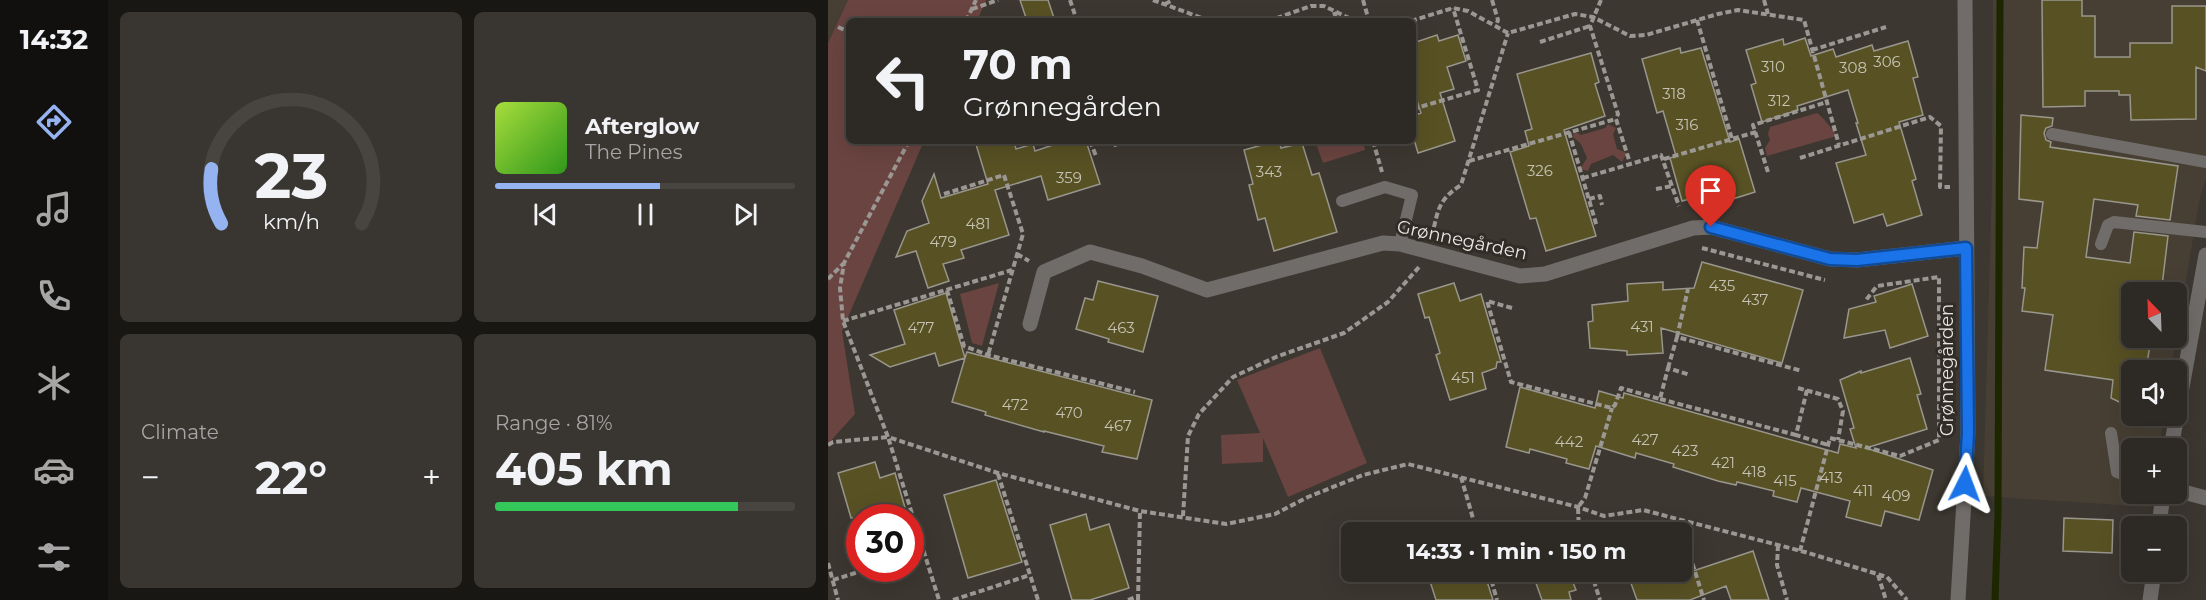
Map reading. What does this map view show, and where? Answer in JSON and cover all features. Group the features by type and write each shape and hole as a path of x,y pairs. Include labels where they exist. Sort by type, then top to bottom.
{"street":[{"name":"Grønnegården","path":"1958,600 1968,433 1965,0"},
{"name":"Grønnegården","path":"1030,324 1044,272 1090,252 1142,266 1207,290 1383,243 1400,244 1520,276 1545,274 1693,228 1711,227 1830,259 1857,260 1966,248"},
{"path":"2173,438 2206,255"},
{"path":"2187,493 2206,498"},
{"path":"2150,600 2153,582"}],"lane":[{"path":"2052,134 2206,162"},
{"path":"1342,201 1385,187 1412,195 1400,244"},
{"path":"2101,244 2108,225 2114,222 2206,232"},
{"path":"2111,433 2117,472 2121,473"}],"path":[{"path":"968,18 976,0"},
{"path":"972,9 998,0"},
{"path":"1070,0 1076,18"},
{"path":"1153,0 1202,18"},
{"path":"1164,4 1173,0"},
{"path":"1363,0 1369,18"},
{"path":"1492,0 1498,20 1496,26"},
{"path":"1601,0 1590,26 1618,114 1616,119 1630,164"},
{"path":"1764,0 1768,14"},
{"path":"1277,18 1311,6 1324,6 1349,18"},
{"path":"1416,108 1478,90 1453,9"},
{"path":"1416,20 1453,9 1468,11 1508,33 1575,14 1593,17 1630,36 1646,35 1738,10 1804,20 1839,145"},
{"path":"1334,11 1335,18"},
{"path":"1697,20 1732,139"},
{"path":"1540,42 1590,26"},
{"path":"838,27 846,31"},
{"path":"1812,50 1886,27"},
{"path":"1183,516 1188,436 1199,414 1233,377 1276,357 1344,333 1388,302 1410,279 1429,252 1439,206 1448,193 1461,185 1508,33"},
{"path":"1768,172 1753,125 1827,102"},
{"path":"1800,158 1930,117 1941,126 1940,187 1965,187"},
{"path":"1469,161 1616,119"},
{"path":"1569,132 1597,227"},
{"path":"1664,159 1756,132"},
{"path":"907,144 844,264 840,288 843,321 888,437 909,504"},
{"path":"1091,144 1096,156"},
{"path":"1115,144 1117,149"},
{"path":"1374,144 1385,187"},
{"path":"1583,178 1661,155 1679,206"},
{"path":"944,194 1004,175 1023,234 988,355"},
{"path":"1656,189 1672,186"},
{"path":"1589,199 1600,196 1602,206"},
{"path":"828,279 844,264"},
{"path":"843,321 1012,270"},
{"path":"1800,551 1830,438 1900,456 1939,440 1939,277 1877,286 1866,300"},
{"path":"1660,399 1688,289"},
{"path":"947,290 964,346 988,355 1135,392"},
{"path":"1512,308 1487,301 1511,382 1612,408"},
{"path":"1677,338 1802,371"},
{"path":"1668,368 1690,375"},
{"path":"1577,522 1578,507 1586,498 1612,408 1616,405 1621,388 1796,435 1828,446"},
{"path":"1798,388 1838,399 1844,411 1838,440"},
{"path":"1796,435 1807,390"},
{"path":"828,445 833,442 888,437 998,473 1140,511 1226,524 1275,514 1308,497 1363,475 1408,464 1578,507 1604,516 1642,510 1778,545 1887,577 1907,600"},
{"path":"998,473 1038,600"},
{"path":"1461,477 1474,522"},
{"path":"1128,600 1138,598 1140,511"},
{"path":"1682,520 1684,537 1704,600"},
{"path":"1778,545 1777,565 1787,600"},
{"path":"924,552 939,600"},
{"path":"828,563 838,600"},
{"path":"1878,574 1886,600"},
{"path":"953,600 1030,575"},
{"path":"833,580 846,576"},
{"path":"1492,582 1497,600"},
{"path":"1594,582 1600,600"}],"shaded area":[{"path":"828,0 848,0 828,43"},
{"path":"848,0 986,0 978,18 846,18 846,144 923,144 842,331 855,414 828,444 828,43"},
{"path":"1993,0 2206,0 2206,179 2200,197 2186,282 2121,282 2121,348 2175,348 2173,360 2121,360 2121,426 2162,426 2161,438 2121,438 2121,504 2149,504 2149,507 1983,496 1992,184"},
{"path":"1817,113 1837,136 1767,156 1765,148 1770,140 1768,134 1770,127"},
{"path":"1608,124 1616,128 1613,134 1617,149 1627,153 1622,162 1613,155 1591,164 1588,171 1580,169 1587,158 1581,144 1573,137 1574,131 1581,135 1605,128"},
{"path":"1316,144 1364,144 1365,150 1323,163"},
{"path":"999,283 982,346 972,343 960,294"},
{"path":"1320,348 1367,463 1288,497 1263,438 1263,462 1222,464 1221,435 1260,433 1237,380"}],"building":[{"path":"1020,0 1048,0 1054,18 1026,18"},
{"path":"2042,0 2082,0 2082,16 2095,16 2095,57 2130,57 2130,43 2172,43 2172,6 2206,6 2206,71 2196,67 2196,119 2131,120 2130,95 2119,95 2119,91 2085,91 2085,106 2043,107"},
{"path":"1437,35 1439,41 1458,35 1466,61 1447,67 1454,89 1440,93 1455,141 1418,153 1415,144 1416,115 1421,113 1416,97 1416,42"},
{"path":"1805,38 1811,56 1833,49 1836,57 1872,45 1874,51 1908,41 1918,77 1913,78 1923,115 1899,122 1916,179 1912,181 1922,215 1887,226 1883,214 1854,223 1836,163 1866,155 1848,90 1797,106 1798,110 1762,122 1751,85 1756,83 1746,50 1783,39 1784,45"},
{"path":"1680,48 1681,53 1701,48 1730,142 1739,139 1755,192 1720,203 1717,192 1682,201 1670,158 1676,156 1663,111 1657,113 1642,59"},
{"path":"1591,53 1599,82 1595,84 1605,116 1564,130 1596,236 1546,251 1536,218 1530,219 1510,152 1529,146 1525,131 1532,129 1517,74"},
{"path":"2021,115 2053,118 2052,126 2046,128 2044,133 2046,140 2051,142 2050,147 2178,166 2170,220 2136,216 2138,205 2094,199 2086,257 2130,263 2134,232 2168,236 2162,282 2121,282 2121,348 2149,348 2148,360 2121,360 2121,403 2111,398 2113,380 2045,370 2053,315 2022,311 2025,288 2022,288 2024,247 2037,248 2043,202 2019,199"},
{"path":"976,144 1015,144 1016,149 1033,144 1035,151 1056,144 1087,144 1100,184 1048,200 1041,176 995,190 1009,235 961,250 964,258 943,264 949,281 928,288 916,251 896,257 907,231 929,223 922,201 934,174 941,198 988,184"},
{"path":"1265,144 1280,144 1281,148 1302,144 1312,175 1319,173 1337,232 1274,251 1265,218 1258,220 1249,185 1253,184 1244,150"},
{"path":"1702,262 1803,290 1782,363 1661,328 1663,353 1627,355 1627,351 1590,348 1588,322 1593,321 1592,305 1628,301 1627,284 1663,282 1663,290 1694,288"},
{"path":"1098,281 1158,296 1143,352 1108,342 1109,339 1076,329 1085,298 1093,300"},
{"path":"1454,283 1460,301 1481,294 1501,362 1497,362 1496,368 1482,373 1486,389 1450,400 1436,355 1440,353 1429,317 1425,318 1418,294"},
{"path":"1912,284 1928,336 1890,348 1885,330 1844,338 1849,309 1876,302 1874,296"},
{"path":"946,293 965,358 939,366 935,353 890,367 870,355 905,344 894,310"},
{"path":"967,352 1152,400 1137,459 1102,452 1104,446 985,415 986,412 952,402"},
{"path":"1910,358 1921,394 1917,395 1927,429 1866,448 1933,470 1919,520 1885,511 1881,526 1846,517 1850,501 1801,488 1797,502 1773,496 1774,491 1737,482 1736,485 1718,481 1673,467 1674,464 1636,453 1635,458 1596,446 1589,469 1566,463 1567,459 1530,449 1529,453 1506,447 1520,387 1595,408 1599,391 1623,398 1624,393 1838,453 1840,444 1856,448 1850,429 1854,428 1840,380 1861,371 1861,373"},
{"path":"875,462 880,478 895,473 904,504 847,504 838,473"},
{"path":"996,480 1022,562 968,578 944,495"},
{"path":"1086,514 1090,530 1109,524 1129,588 1090,600 1072,600 1050,525"},
{"path":"2064,518 2113,520 2112,553 2063,551"},
{"path":"1753,551 1769,600 1731,600 1726,586 1690,600 1637,600 1631,582 1692,582 1692,571"},
{"path":"1430,582 1487,582 1493,600 1436,600"},
{"path":"1536,582 1573,582 1576,590 1569,592 1571,600 1542,600"}],"waterway":[{"path":"1995,600 1998,514 2000,0"}],"route":[{"path":"1711,227 1830,259 1857,260 1966,248 1968,433 1965,484"}]}
